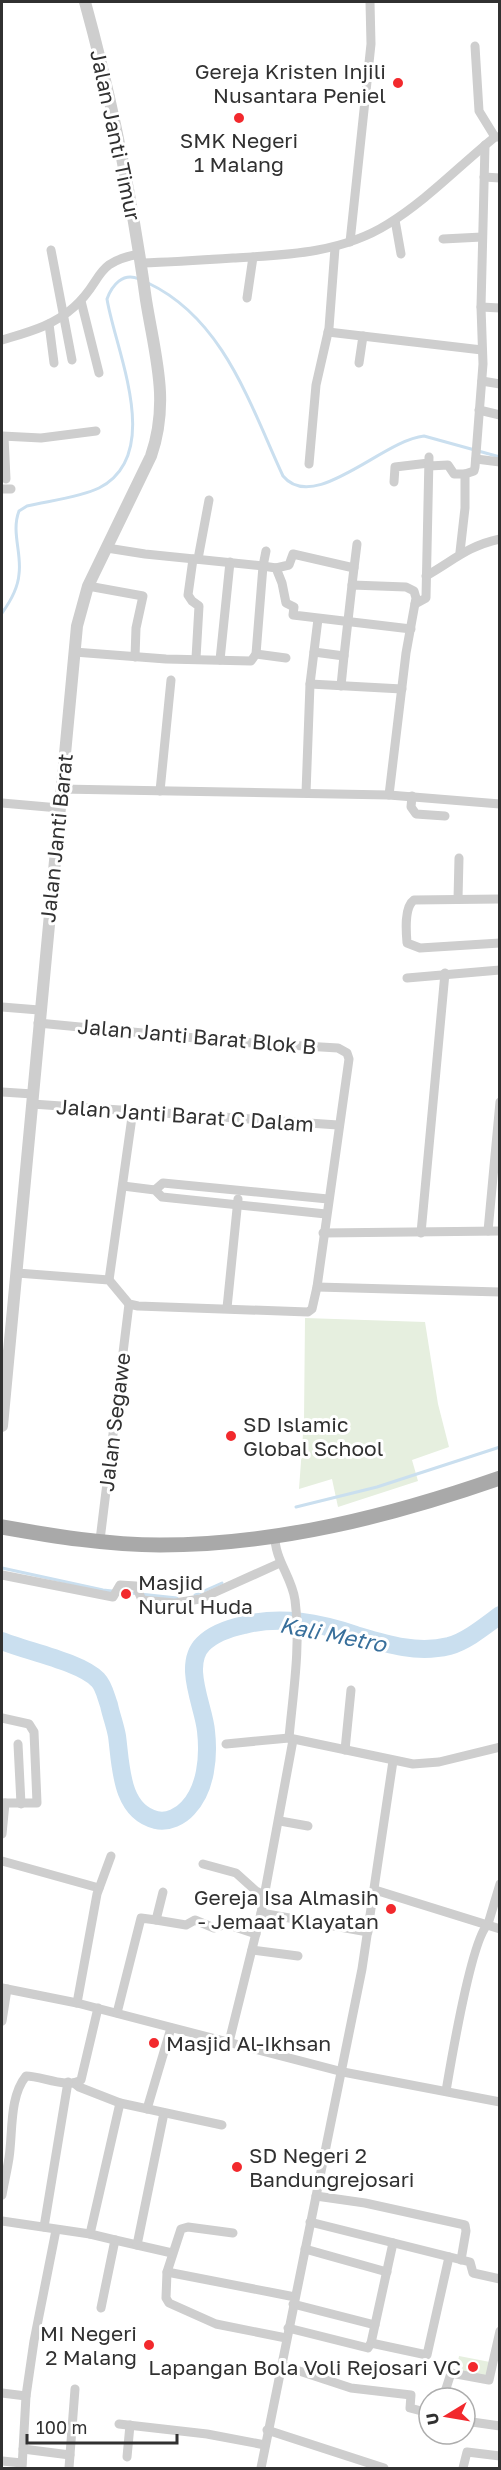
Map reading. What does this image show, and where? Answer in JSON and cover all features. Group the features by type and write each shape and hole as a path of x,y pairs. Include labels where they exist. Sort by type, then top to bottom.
{"main road":[{"path":"2,1527 100,1540 174,1545 275,1535 391,1513 500,1478"}],"street":[{"name":"Jalan Janti Timur","path":"85,2 113,112 142,262"},
{"path":"350,243 371,44 370,2"},
{"path":"2,340 49,324 64,314 81,301 104,267 114,260 142,262 253,257 335,248 350,243 395,220 420,202 497,137 479,111 476,46"},
{"path":"395,467 429,462 448,465 454,474 474,471 482,381 481,307 485,145"},
{"path":"484,177 500,178"},
{"path":"395,220 402,254"},
{"path":"443,239 482,237"},
{"path":"309,465 316,385 328,332 335,248"},
{"path":"51,250 72,360"},
{"path":"247,298 253,257"},
{"name":"Jalan Janti Barat","path":"2,1419 60,789 79,616 88,586 151,456 160,426 160,379 142,262"},
{"path":"81,301 99,373"},
{"path":"481,307 500,308"},
{"path":"49,324 54,363"},
{"path":"328,332 482,350"},
{"path":"358,363 363,336"},
{"path":"482,381 500,384"},
{"path":"479,410 500,415"},
{"path":"6,479 3,436 41,438 96,431"},
{"path":"394,482 396,455"},
{"path":"476,458 500,462"},
{"path":"415,604 426,598 429,462"},
{"path":"460,552 465,508 465,474"},
{"path":"196,658 199,606 188,595 209,500"},
{"path":"426,576 452,560 460,552 500,539"},
{"path":"341,686 357,544"},
{"path":"107,548 276,568 289,565 293,554 354,568"},
{"path":"74,652 135,657 251,661 256,654 266,551"},
{"path":"220,660 230,562"},
{"path":"276,568 286,603 294,607 293,615 411,629"},
{"path":"352,585 406,587 414,591 416,598 389,795"},
{"path":"88,586 143,596 136,628 135,657"},
{"path":"306,793 310,684 318,619"},
{"path":"314,652 344,656"},
{"path":"256,654 286,658"},
{"path":"160,791 171,680"},
{"path":"310,684 402,689"},
{"path":"60,789 389,795 500,804"},
{"path":"412,796 411,807 416,814 445,816"},
{"path":"2,803 59,808"},
{"path":"458,899 459,858"},
{"path":"500,899 414,900 410,902 407,943 420,948 500,943"},
{"path":"407,978 500,970"},
{"path":"420,1233 445,973"},
{"path":"2,1006 39,1010"},
{"name":"Jalan Janti Barat Blok B","path":"38,1023 237,1042 338,1048 347,1053 349,1059"},
{"name":"Jalan Janti Barat C Dalam","path":"227,1308 302,1314 312,1309 349,1059"},
{"name":"Jalan Janti Barat C Dalam","path":"2,1092 32,1099 133,1110 338,1125"},
{"path":"489,1231 500,1102"},
{"path":"109,1280 133,1110"},
{"path":"155,1190 163,1183 328,1199"},
{"path":"123,1186 155,1190 162,1197 326,1214"},
{"path":"17,1273 109,1280 129,1304 227,1308 239,1191"},
{"path":"323,1233 500,1231"},
{"path":"316,1287 500,1292"},
{"name":"Jalan Segawe","path":"100,1540 129,1304"},
{"path":"229,2042 261,1913 280,1821 291,1739 297,1644 295,1599 291,1584 280,1563 275,1535"},
{"path":"2,1575 113,1597 120,1585 136,1586 142,1600 175,1603 200,1599 280,1563"},
{"path":"345,1750 351,1690"},
{"path":"2,1718 29,1724 34,1732 37,1803 3,1803 2,1834"},
{"path":"226,1744 291,1739 413,1764 439,1762 500,1747"},
{"path":"18,1744 21,1804"},
{"path":"261,2469 288,2328 343,2072 375,1890 393,1761"},
{"path":"280,1821 308,1826"},
{"path":"77,2003 99,1888 111,1856"},
{"path":"2,1862 99,1888"},
{"path":"202,1864 236,1873 256,1892 264,1895"},
{"path":"446,2091 458,2023 474,1958 484,1928 488,1924 500,1884"},
{"path":"375,1890 500,1929"},
{"path":"156,1920 163,1892"},
{"path":"261,1913 368,1932"},
{"path":"117,2013 141,1918 186,1925 195,1920 214,1928 226,1924 256,1934"},
{"path":"252,1950 298,1956"},
{"path":"2,2021 4,1989 98,2008 343,2072 500,2102"},
{"path":"71,2083 81,2080 98,2008"},
{"path":"147,2109 171,2028"},
{"path":"2,2196 16,2097 26,2076 71,2083 120,2103 222,2125"},
{"path":"44,2227 71,2083"},
{"path":"90,2234 120,2103"},
{"path":"137,2245 164,2114"},
{"path":"316,2196 365,2203 465,2225 466,2231 460,2260"},
{"path":"2,2221 90,2234 172,2253"},
{"path":"310,2222 460,2260 472,2264 473,2273 500,2279"},
{"path":"233,2233 184,2227 178,2233 167,2272 166,2298 169,2303 216,2324 286,2338"},
{"path":"2,2461 22,2466 26,2396 34,2341 56,2230"},
{"path":"101,2308 115,2240"},
{"path":"288,2328 368,2348 393,2243"},
{"path":"305,2249 387,2272"},
{"path":"371,2343 427,2355 449,2257"},
{"path":"167,2272 294,2301 375,2325"},
{"path":"447,2386 451,2373 489,2380 500,2331"},
{"path":"281,2365 351,2388 411,2395 410,2408 417,2410"},
{"path":"69,2469 75,2389"},
{"path":"2,2393 26,2396"},
{"path":"477,2423 500,2426"},
{"path":"119,2424 207,2434 265,2445"},
{"path":"127,2457 130,2425"},
{"path":"267,2430 384,2469"},
{"path":"23,2448 70,2455"},
{"path":"462,2469 467,2452 477,2451 500,2456"},
{"path":"351,2469 355,2459"}],"green space":[{"path":"305,1318 425,1322 438,1404 449,1447 412,1460 418,1481 338,1507 332,1479 299,1489 304,1420"},
{"name":"Lapangan Bola Voli Rejosari VC","path":"459,2356 490,2362 487,2377 456,2372"}],"waterway":[{"path":"2,613 13,595 18,579 20,566 16,527 19,511 27,506 99,488 119,472 129,451 133,427 131,400 107,299 119,281 128,277 139,279"},
{"path":"148,283 174,299 197,318 215,341 232,366 246,393 283,476 296,485 312,486 330,481 407,440 424,436 500,457"},
{"path":"296,1507 377,1487 500,1447"},
{"path":"2,1568 103,1590 177,1598"},
{"path":"195,1595 222,1583"},
{"name":"Kali Metro","path":"2,1641 66,1662 98,1680 109,1705 117,1736 124,1786 129,1797 144,1815 165,1821 182,1814 188,1808 199,1792 205,1772 207,1741 196,1686 194,1663 203,1644 212,1637 228,1629 244,1625 286,1621 329,1627 379,1642 425,1649 449,1646 462,1641 500,1615"}],"place":[{"name":"Gereja Kristen Injili Nusantara Peniel","path":"398,83"},
{"name":"SMK Negeri 1 Malang","path":"239,118"},
{"name":"SD Islamic Global School","path":"231,1436"},
{"name":"Masjid Nurul Huda","path":"126,1594"},
{"name":"Gereja Isa Almasih - Jemaat Klayatan","path":"391,1909"},
{"name":"Masjid Al-Ikhsan","path":"154,2043"},
{"name":"SD Negeri 2 Bandungrejosari","path":"237,2167"},
{"name":"MI Negeri 2 Malang","path":"149,2345"},
{"name":"Lapangan Bola Voli Rejosari VC","path":"473,2367"}]}
